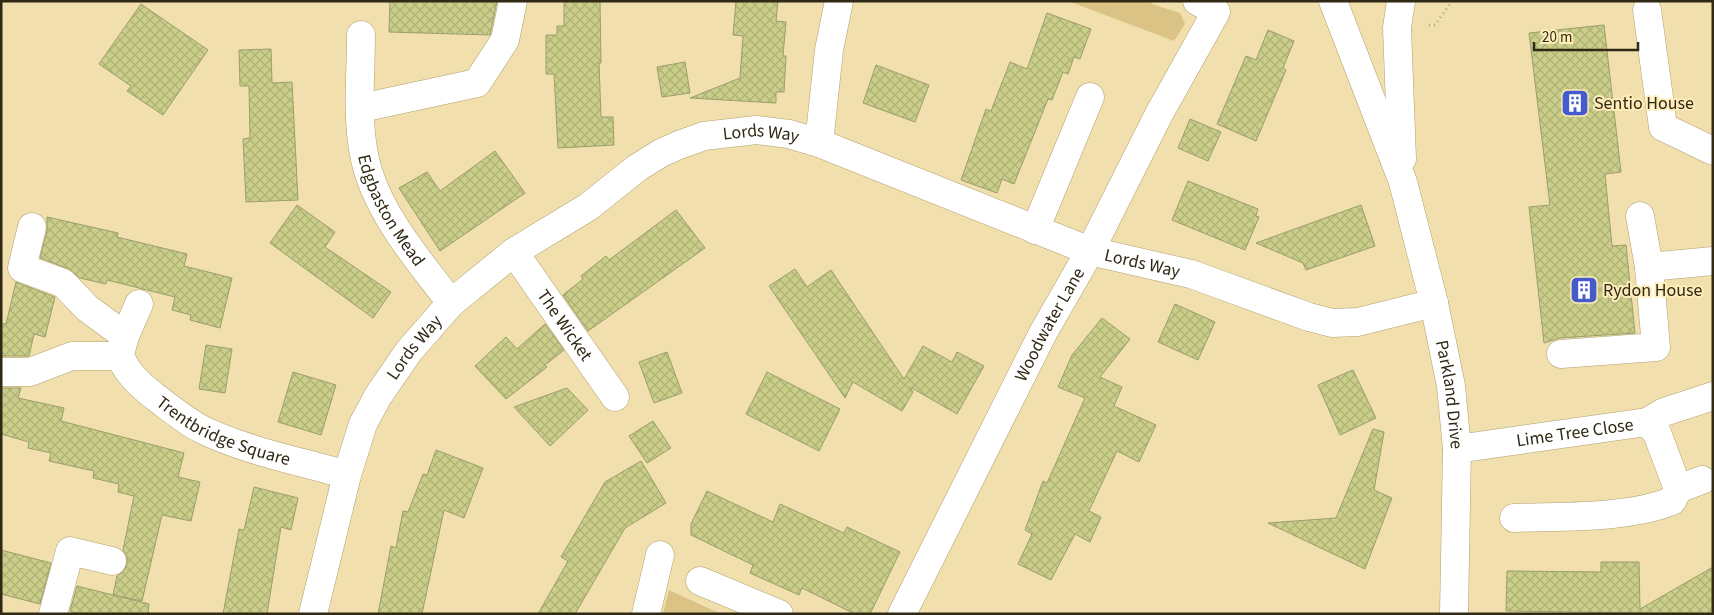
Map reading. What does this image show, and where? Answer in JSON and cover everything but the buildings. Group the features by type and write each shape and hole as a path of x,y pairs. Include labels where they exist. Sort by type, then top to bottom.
{"street":[{"path":"361,108 477,83 505,40 513,1"},
{"path":"819,143 829,50 839,1"},
{"name":"Parkland Drive","path":"1333,1 1403,182 1434,303 1451,386 1457,449 1454,614"},
{"name":"Parkland Drive","path":"1401,1 1397,28 1403,182"},
{"name":"Woodwater Lane","path":"902,614 1043,333 1090,251 1212,5"},
{"path":"1647,10 1662,127 1713,151"},
{"name":"Edgbaston Mead","path":"360,35 362,140 368,171 376,190 413,251 451,303"},
{"path":"1035,230 1090,97"},
{"name":"Lords Way","path":"313,614 347,476 363,424 378,396 410,351 451,303 514,252 588,207 637,168 661,153 704,136 756,130 789,134 819,143 1090,251 1191,274 1309,318 1332,323 1358,322 1434,303"},
{"path":"1561,354 1656,347 1649,267 1640,216"},
{"path":"32,227 22,268 63,283 122,346"},
{"name":"The Wicket","path":"514,252 615,397"},
{"path":"1649,267 1713,260"},
{"path":"122,346 139,304"},
{"path":"1,372 30,372 72,356 122,346"},
{"name":"Trentbridge Square","path":"122,346 125,368 136,380 167,406 199,428 228,440 347,476"},
{"path":"1647,422 1664,412 1713,396"},
{"name":"Lime Tree Close","path":"1457,449 1647,422 1658,433 1690,485 1672,502 1660,506 1610,513 1514,518"},
{"path":"53,614 70,551 112,561"},
{"path":"646,614 660,555"},
{"path":"700,581 779,614"}],"shaded area":[{"path":"1068,1 1150,1 1152,4 1180,13 1185,24 1174,41"},
{"path":"669,590 721,614 663,614"}],"place":[{"name":"Sentio House","path":"1575,103"},
{"name":"Rydon House","path":"1584,290"}]}
